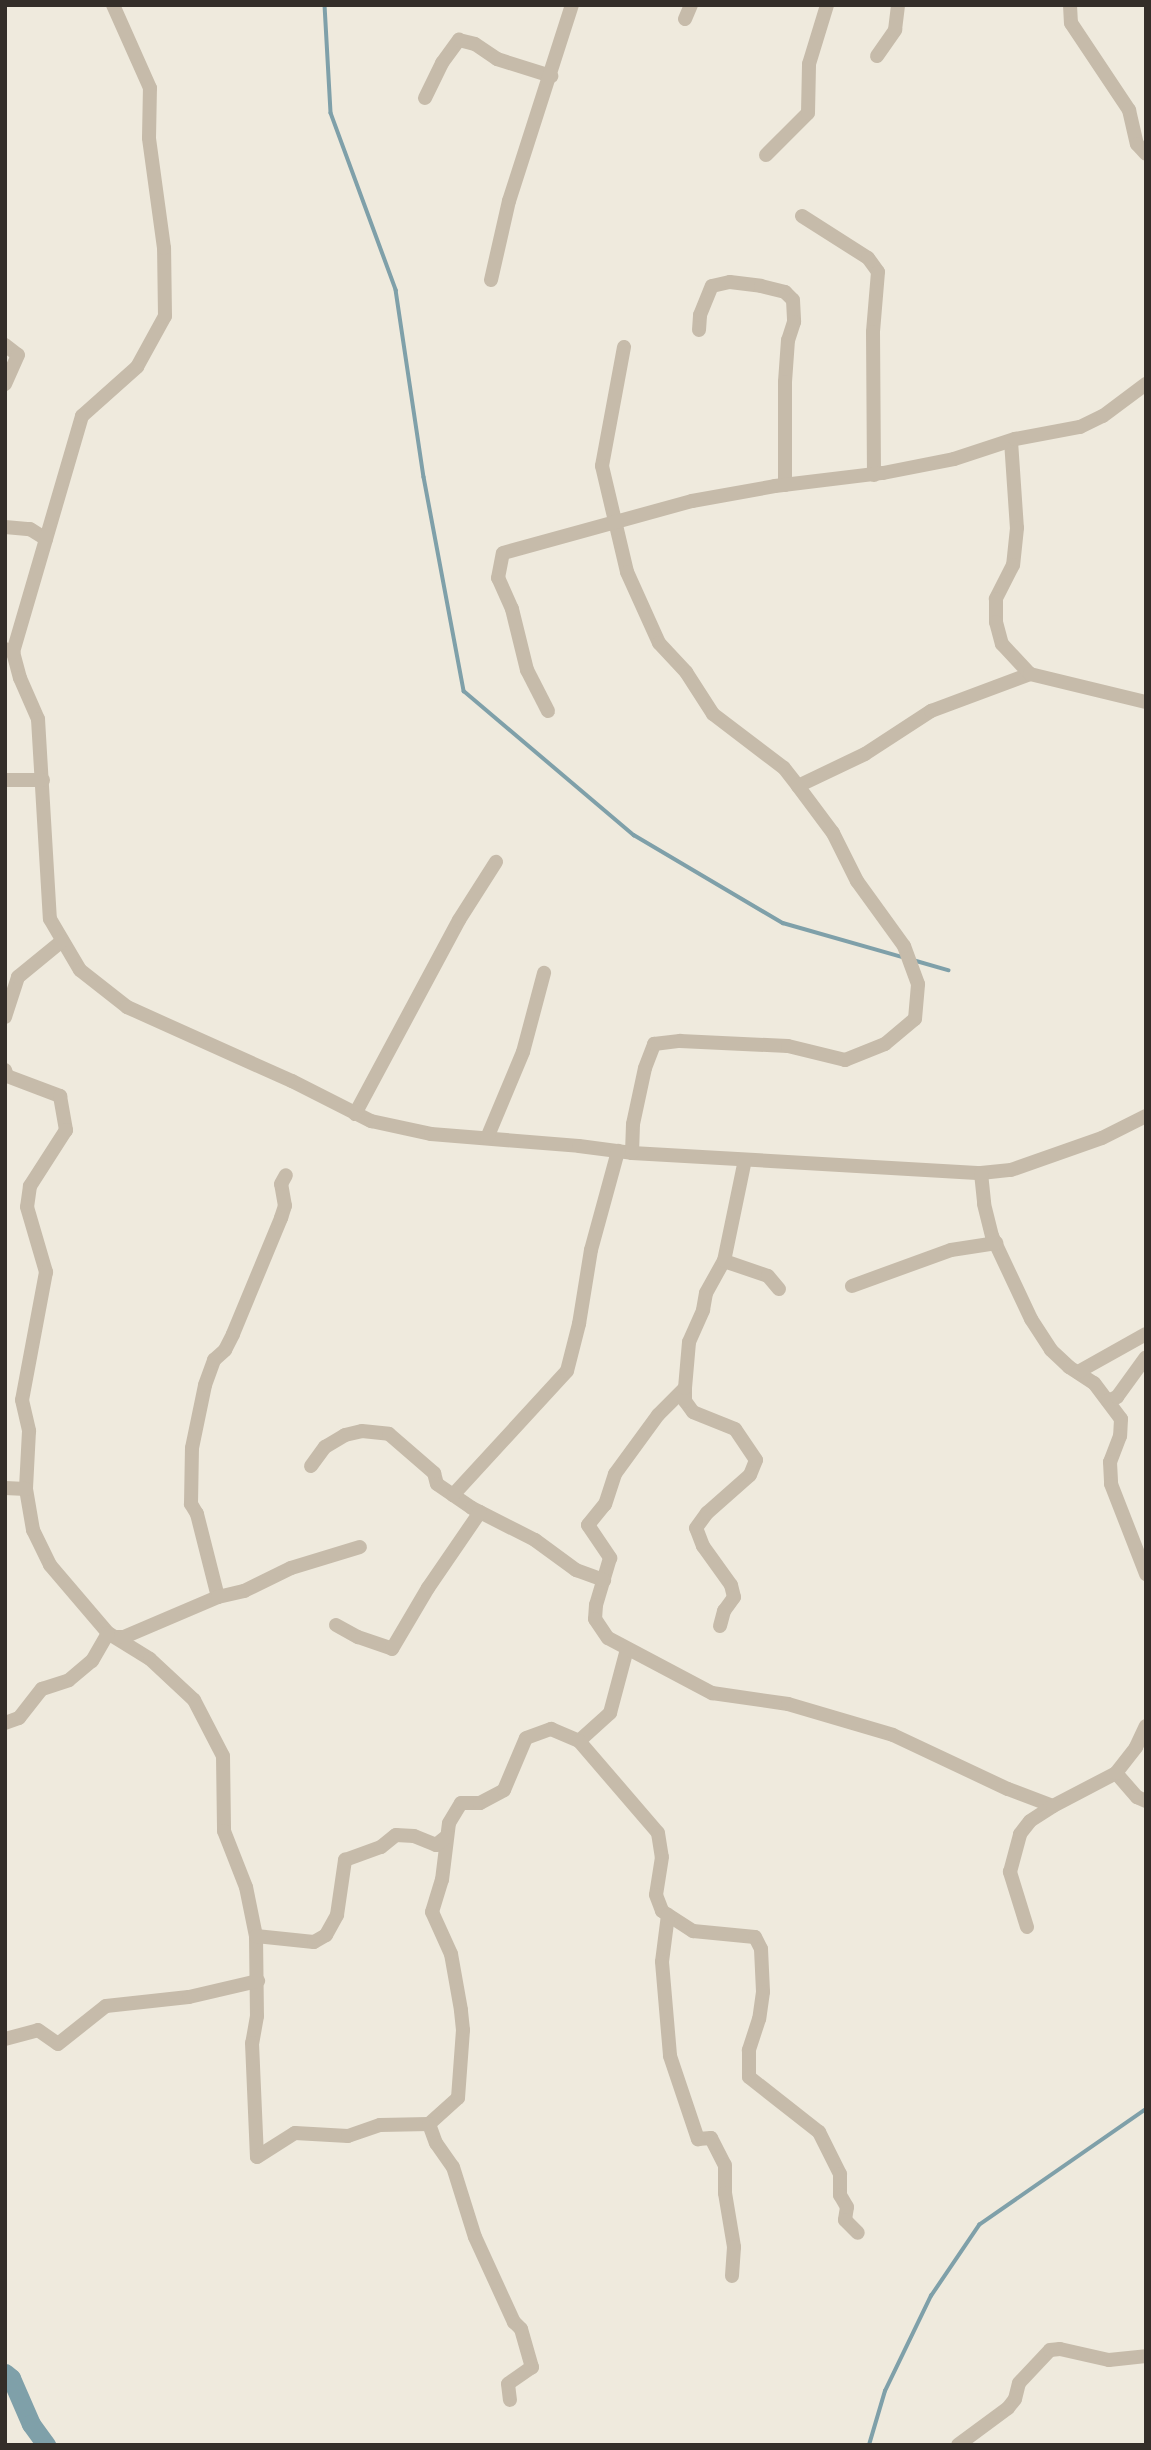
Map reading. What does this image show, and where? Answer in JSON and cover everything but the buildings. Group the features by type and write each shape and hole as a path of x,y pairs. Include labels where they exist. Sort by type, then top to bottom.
{"street":[{"path":"113,5 150,88 149,138 164,248 165,316 136,367 82,416 46,539 9,650 38,719 50,919 80,970 127,1007 292,1081 355,1114 394,1129 625,1152 981,1173 1011,1170 1102,1138 1146,1116"},
{"path":"491,280 509,201 572,5"},
{"path":"766,155 805,120 808,113 809,64 827,5"},
{"path":"877,56 895,30 898,5"},
{"path":"1070,5 1070,23 1129,110 1137,144 1146,154"},
{"path":"425,98 442,63 459,40 475,44 497,59 551,76"},
{"path":"802,216 868,258 878,272 873,332 874,475"},
{"path":"699,330 700,315 712,286 730,282 761,286 785,292 793,300 794,322 788,340 785,382 785,485"},
{"path":"5,345 18,355 5,384"},
{"path":"453,1495 567,1371 579,1324 591,1250 625,1152 645,1068 654,1044 680,1041 788,1046 845,1060 886,1044 915,1019 918,984 904,946 858,881 833,833 784,768 713,714 686,672 659,643 627,572 602,466 624,347"},
{"path":"548,711 527,670 512,609 498,578 503,553 692,501 785,485 874,475 954,459 1011,441 1080,427 1103,416 1146,384"},
{"path":"1011,441 1017,528 1013,565 996,599 996,622 1002,644 1030,674 1146,702"},
{"path":"5,527 30,529 46,539"},
{"path":"798,786 865,754 931,711 1030,674"},
{"path":"5,780 43,780"},
{"path":"355,1114 458,920 496,862"},
{"path":"5,1017 18,977 62,941"},
{"path":"487,1138 523,1052 544,973"},
{"path":"6,1074 60,1096 66,1130 30,1186 27,1207 46,1272 22,1400 29,1431 26,1489 33,1530 50,1564 112,1635 150,1659 194,1700 223,1756 224,1831 246,1887 256,1936 257,2016 252,2043 257,2157 295,2133 348,2136 380,2125 429,2124 458,2098 463,2030 451,1954 432,1912 442,1880 449,1823 461,1804 480,1803 504,1790 526,1738 551,1729 579,1741 658,1833 662,1857 656,1895 662,1911 693,1931 755,1937 761,1949 763,1992 759,2019 749,2050 749,2077 819,2132 840,2174 840,2195 847,2207 845,2220 858,2233"},
{"path":"720,1626 724,1611 734,1597 732,1585 703,1546 696,1528 707,1513 750,1475 756,1460 734,1429 693,1412 685,1401 685,1388 689,1342 703,1310 706,1293 724,1261 745,1160"},
{"path":"981,1173 984,1204 996,1244 1031,1319 1051,1350 1069,1367 1094,1383 1121,1419 1121,1436 1110,1462 1111,1484 1146,1574"},
{"path":"218,1597 197,1514 191,1504 192,1448 205,1385 214,1360 225,1350 233,1334 281,1218 285,1206 281,1184 286,1175"},
{"path":"852,1286 951,1250 996,1244"},
{"path":"724,1261 768,1276 779,1289"},
{"path":"1078,1371 1146,1334"},
{"path":"1108,1401 1117,1397 1146,1357"},
{"path":"685,1388 658,1415 615,1475 605,1504 588,1525 610,1558 595,1619 608,1638 712,1693 788,1704 893,1735 1008,1789 1053,1806"},
{"path":"310,1466 325,1447 345,1435 362,1431 389,1434 434,1473 437,1484 453,1495 534,1540 576,1570 604,1580"},
{"path":"5,1489 26,1489"},
{"path":"336,1625 392,1650 428,1588 480,1512"},
{"path":"112,1635 124,1637 218,1597 244,1591 291,1568 360,1547"},
{"path":"5,1723 19,1718 41,1689 69,1680 92,1661 112,1635"},
{"path":"579,1741 610,1713 626,1649"},
{"path":"1027,1927 1010,1872 1020,1834 1030,1821 1053,1806 1116,1773 1136,1747 1146,1726"},
{"path":"1116,1773 1137,1797 1146,1801"},
{"path":"256,1936 314,1942 326,1934 337,1915 345,1860 381,1847 396,1835 414,1836 436,1845 447,1836"},
{"path":"668,1915 662,1962 670,2056 698,2139 710,2138 725,2165 725,2193 734,2247 732,2276"},
{"path":"5,2039 38,2030 58,2044 106,2006 189,1997 258,1981"},
{"path":"429,2124 436,2143 453,2167 475,2237 514,2322 521,2329 532,2367 508,2384 509,2400"},
{"path":"958,2445 1008,2408 1015,2399 1019,2383 1050,2350 1060,2349 1109,2360 1146,2356"}],"waterway":[{"path":"325,5 331,113 396,290 424,477 464,691 634,835 783,923 902,957"},
{"path":"913,960 949,970"},
{"path":"869,2445 885,2391 931,2296 979,2225 1146,2109"},
{"path":"5,2373 11,2378 31,2424 46,2445"}]}
